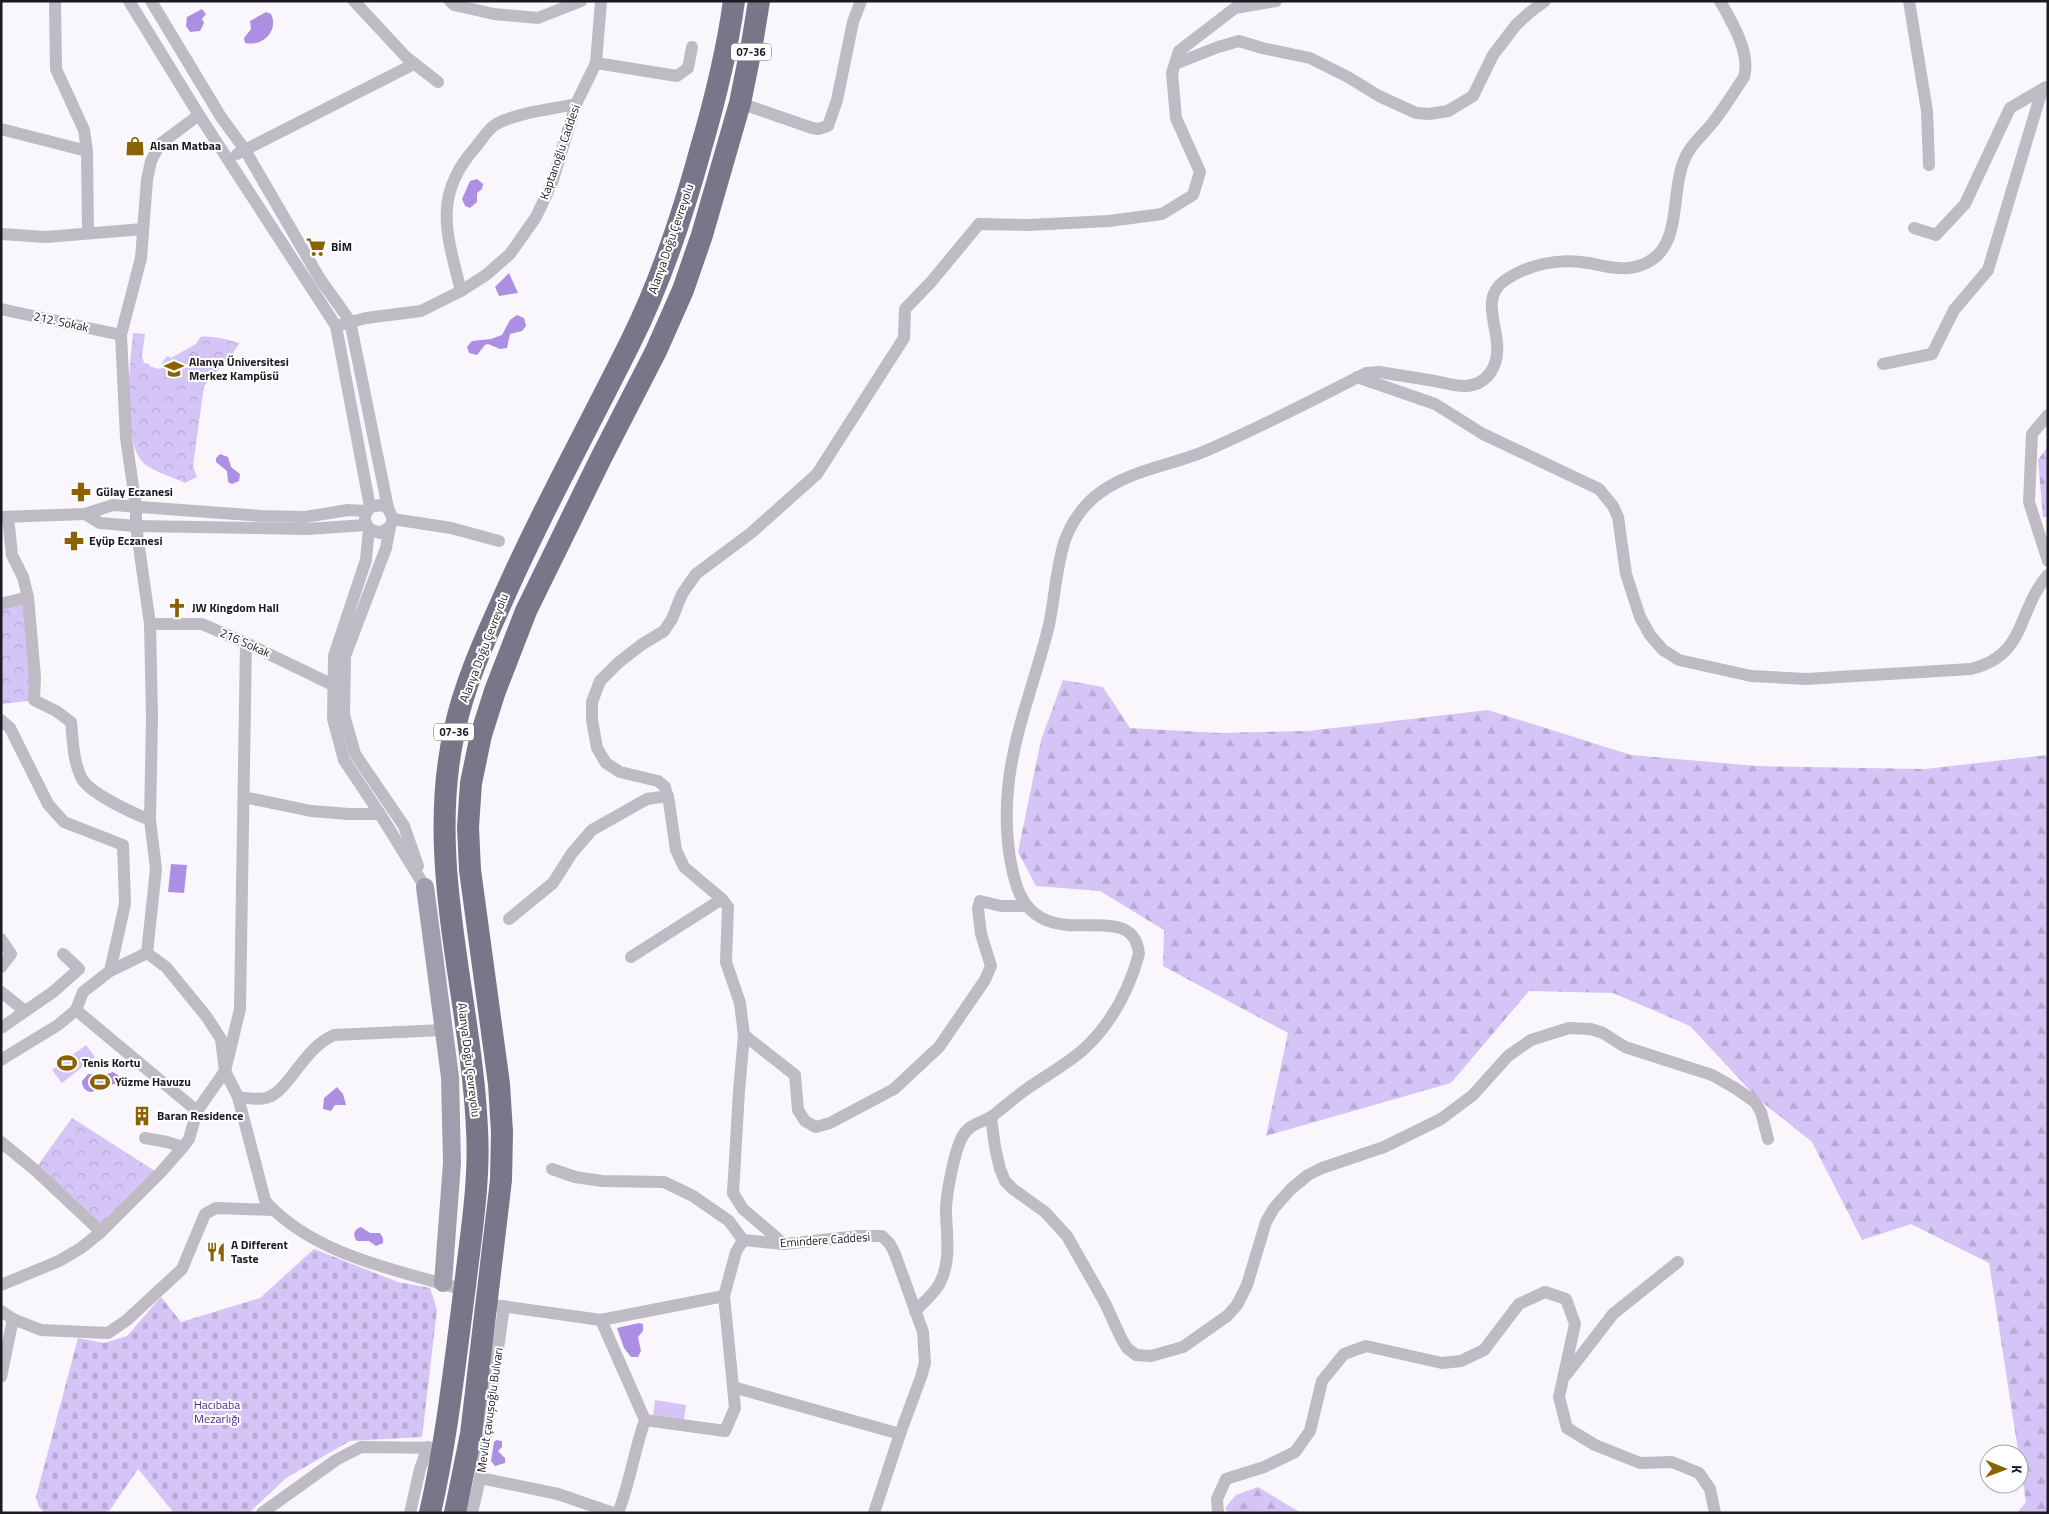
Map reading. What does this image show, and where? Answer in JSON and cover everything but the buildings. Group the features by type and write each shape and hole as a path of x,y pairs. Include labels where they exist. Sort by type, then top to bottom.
{"highway":[{"name":"Alanya Doğu Çevreyolu","path":"430,1513 436,1448 464,1290 476,1180 478,1131 473,1078 446,875 443,829 446,786 454,730 468,683 510,582 658,284 678,229 714,100 734,1"},
{"name":"Alanya Doğu Çevreyolu","path":"455,1513 495,1305 501,1180 502,1132 499,1084 470,870 468,818 471,783 477,754 495,691 526,611 600,458 656,351 683,290 702,235 740,103 752,44 758,1"}],"street":[{"path":"56,1 56,69 84,130 87,151 88,233"},
{"path":"129,1 199,116 336,326 368,509 365,517 368,527 366,560 334,656 333,718 344,760 380,814 425,888"},
{"path":"151,1 221,117 245,150 320,279 350,321 390,518 386,548 345,656 344,715 355,754 404,826 425,888 450,1076 452,1162 443,1283"},
{"path":"354,1 406,57 438,82"},
{"path":"450,1 454,5 494,14 538,18 581,1"},
{"name":"Kaptanoğlu Caddesi","path":"336,326 366,318 421,312 461,291 486,275 510,254 536,217 552,183 576,104 596,63 602,1"},
{"path":"740,103 812,128 818,129 828,126 837,100 853,22 861,1"},
{"path":"784,1244 743,1208 733,1193 738,1090 744,1035 740,1003 726,962 728,907 722,899 684,867 676,850 665,787 658,781 620,772 606,762 597,748 592,720 592,702 600,681 618,663 664,631 672,619 682,594 696,574 751,533 817,474 904,338 905,309 931,282 979,224 1028,225 1100,222 1162,214 1193,194 1200,172 1176,118 1172,73 1179,51 1234,8 1276,1"},
{"path":"1175,64 1239,41 1310,58 1348,76 1379,96 1416,113 1429,114 1448,110 1473,96 1493,55 1516,25 1529,12 1545,1"},
{"path":"915,1311 934,1293 945,1270 948,1244 947,1192 962,1138 975,1123 991,1117 1027,1089 1066,1064 1085,1049 1116,1010 1139,954 1138,945 1134,937 1121,927 1065,926 1038,916 1026,906 1017,888 1012,866 1007,823 1011,763 1049,624 1065,540 1073,523 1085,506 1100,492 1115,484 1209,450 1366,372 1379,372 1463,386 1480,383 1490,375 1497,356 1497,343 1491,314 1494,294 1504,281 1536,266 1551,262 1577,262 1628,268 1640,266 1651,260 1662,250 1670,237 1674,220 1678,178 1687,154 1714,121 1744,77 1746,70 1746,55 1720,1"},
{"path":"1909,1 1927,111 1929,165"},
{"path":"596,63 677,76 688,68 692,46"},
{"path":"229,160 245,150 414,64"},
{"path":"1914,228 1936,235 1965,204 2010,108 2045,88"},
{"path":"1883,364 1932,354 1954,310 1988,270 2045,88"},
{"path":"461,291 447,229 446,204 452,182 462,163 494,125 524,114 576,104"},
{"path":"147,953 156,869 150,820 152,718 150,624 126,438 121,335 141,258 147,180 154,152 160,144 199,116"},
{"path":"1,129 87,151"},
{"path":"1,234 46,237 143,228"},
{"name":"212. Sokak","path":"1,309 121,335"},
{"path":"1357,377 1435,404 1483,434 1599,489 1614,506 1618,517 1626,574 1640,616 1650,635 1663,650 1679,660 1751,676 1781,678 1972,669 1994,661 2012,644 2035,593 2048,576"},
{"path":"2048,415 2032,434 2029,502 2048,562"},
{"path":"150,820 128,811 99,794 81,779 74,756 70,722 56,711 34,700 35,677 28,597 23,577 12,555 5,517 85,514 112,505 262,516 305,517 348,510 368,509 380,505 390,518 451,528 499,541"},
{"path":"85,514 100,523 136,526 368,527 380,533 390,518"},
{"path":"1,604 28,597"},
{"name":"216 Sokak","path":"150,624 202,624 333,685"},
{"path":"1,1285 59,1261 81,1248 101,1232 183,1147 188,1139 197,1111 225,1071 240,1009 246,643"},
{"path":"1,720 10,728 48,804 64,822 123,845 125,904 110,971"},
{"path":"244,796 311,810 349,814 380,814"},
{"path":"509,920 552,883 572,853 592,830 647,799 668,796"},
{"path":"631,957 722,899"},
{"path":"744,1035 795,1075 798,1110 801,1117 816,1127 830,1123 894,1089 939,1047 984,980 991,966 981,934 978,909 980,901 1001,906 1026,906"},
{"path":"1,939 11,954 1,967"},
{"path":"147,953 166,968 206,1016 221,1039 225,1071 238,1096 265,1200 273,1210 306,1236 340,1252 464,1290"},
{"path":"1,1060 58,1025 76,1010 83,992 110,971 147,953"},
{"path":"1,1028 52,992 78,969 63,954"},
{"path":"1,992 25,1011"},
{"path":"76,1010 197,1111"},
{"path":"991,1117 997,1154 1006,1181 1013,1189 1045,1212 1067,1236 1105,1303 1120,1338 1127,1348 1136,1355 1151,1356 1183,1347 1227,1316 1237,1305 1247,1285 1266,1222 1274,1208 1291,1189 1308,1175 1322,1168 1384,1147 1446,1115 1473,1095 1508,1056 1531,1040 1569,1028 1591,1029 1603,1033 1625,1047 1705,1073 1735,1088 1755,1102 1761,1112 1768,1139"},
{"path":"238,1096 259,1099 273,1095 312,1048 334,1035 444,1030"},
{"path":"144,1138 183,1147"},
{"path":"1,1142 35,1170 101,1232"},
{"path":"552,1169 575,1178 602,1181 664,1182 693,1196 729,1221 743,1240 736,1252 724,1296 734,1408 725,1431 645,1420"},
{"path":"1,1311 13,1320 41,1330 108,1333 127,1320 182,1269 205,1214 216,1208 273,1210"},
{"name":"Emindere Caddesi","path":"743,1240 784,1244 859,1236 882,1236 890,1244 895,1254 923,1332 925,1363 922,1377 900,1434 874,1513"},
{"path":"1564,1378 1613,1314 1678,1262"},
{"path":"1218,1513 1217,1498 1226,1479 1264,1467 1295,1452 1310,1431 1322,1381 1344,1354 1366,1346 1442,1363 1461,1361 1484,1350 1520,1304 1545,1292 1566,1299 1575,1324 1559,1397 1567,1428 1595,1445 1640,1463 1672,1462 1699,1473 1710,1489 1715,1513"},
{"path":"495,1305 601,1320 724,1296"},
{"name":"Mevlüt çavuşoğlu Bulvarı","path":"472,1513 480,1478 495,1305"},
{"path":"1,1377 13,1320"},
{"path":"601,1320 645,1420 636,1447 627,1491 618,1513"},
{"path":"733,1387 900,1434"},
{"path":"262,1513 336,1460 361,1447 436,1448"},
{"path":"410,1513 420,1469 436,1448"},
{"path":"480,1478 558,1494 613,1513"}],"green space":[{"path":"133,333 145,334 142,355 144,363 161,369 161,364 167,356 171,358 196,344 200,337 215,337 240,343 204,386 193,466 197,477 185,483 146,465 138,455 133,440 129,403"},
{"path":"2048,446 2048,517 2043,517 2038,460"},
{"path":"26,603 30,686 28,701 1,704 1,609"},
{"path":"1063,680 1103,687 1130,728 1219,733 1308,731 1488,710 1631,755 1757,766 1925,769 2048,755 2048,1513 2017,1513 2026,1502 2025,1494 2029,1494 2029,1444 2017,1444 1989,1263 1911,1224 1862,1240 1812,1142 1757,1098 1690,1026 1613,993 1529,991 1451,1083 1266,1136 1288,1033 1163,966 1164,930 1100,891 1036,886 1018,852 1041,740"},
{"path":"86,1045 95,1057 62,1083 52,1070"},
{"path":"72,1118 155,1171 100,1226 38,1165"},
{"name":"Hacıbaba Mezarlığı","path":"314,1249 398,1282 430,1288 437,1310 422,1437 350,1441 286,1478 249,1513 174,1513 138,1469 110,1510 104,1513 45,1513 39,1507 36,1497 78,1338 104,1343 127,1336 161,1297 181,1322 260,1298"},
{"path":"655,1400 686,1405 684,1420 653,1415"},
{"path":"1258,1487 1301,1513 1228,1513 1225,1508 1236,1495"}],"shaded area":[{"path":"202,9 206,14 202,19 204,23 200,31 190,32 186,26 187,17"},
{"path":"266,12 271,14 273,20 271,32 258,43 245,43 244,38 251,29 250,21"},
{"path":"477,179 483,184 482,189 477,193 477,202 470,208 465,206 462,199 470,181"},
{"path":"509,273 518,293 499,296 495,287"},
{"path":"517,315 524,318 526,326 522,331 510,334 507,348 500,349 488,344 477,355 469,353 467,347 472,341 491,339 502,335 510,320"},
{"path":"220,454 228,457 231,467 240,474 239,481 232,484 228,482 227,471 216,462 216,458"},
{"path":"171,864 187,865 184,893 168,892"},
{"name":"Yüzme Havuzu","path":"113,1072 119,1076 115,1084 100,1086 92,1092 84,1088 82,1081 88,1074 104,1075"},
{"path":"337,1087 343,1094 346,1105 335,1105 331,1111 323,1109 324,1098"},
{"path":"361,1227 370,1233 380,1233 383,1243 376,1246 369,1241 357,1241 354,1233"},
{"path":"639,1323 643,1324 643,1331 638,1337 641,1351 638,1357 631,1357 624,1348 617,1328"},
{"path":"496,1440 502,1441 502,1447 498,1451 505,1458 505,1463 495,1466 491,1461"}],"place":[{"name":"Alsan Matbaa","path":"135,146"},
{"name":"BİM","path":"316,247"},
{"name":"Alanya Üniversitesi Merkez Kampüsü","path":"174,369"},
{"name":"Gülay Eczanesi","path":"81,492"},
{"name":"Eyüp Eczanesi","path":"74,541"},
{"name":"JW Kingdom Hall","path":"177,608"},
{"name":"Tenis Kortu","path":"67,1063"},
{"name":"Yüzme Havuzu","path":"100,1082"},
{"name":"Baran Residence","path":"142,1116"},
{"name":"A Different Taste","path":"216,1252"}]}
